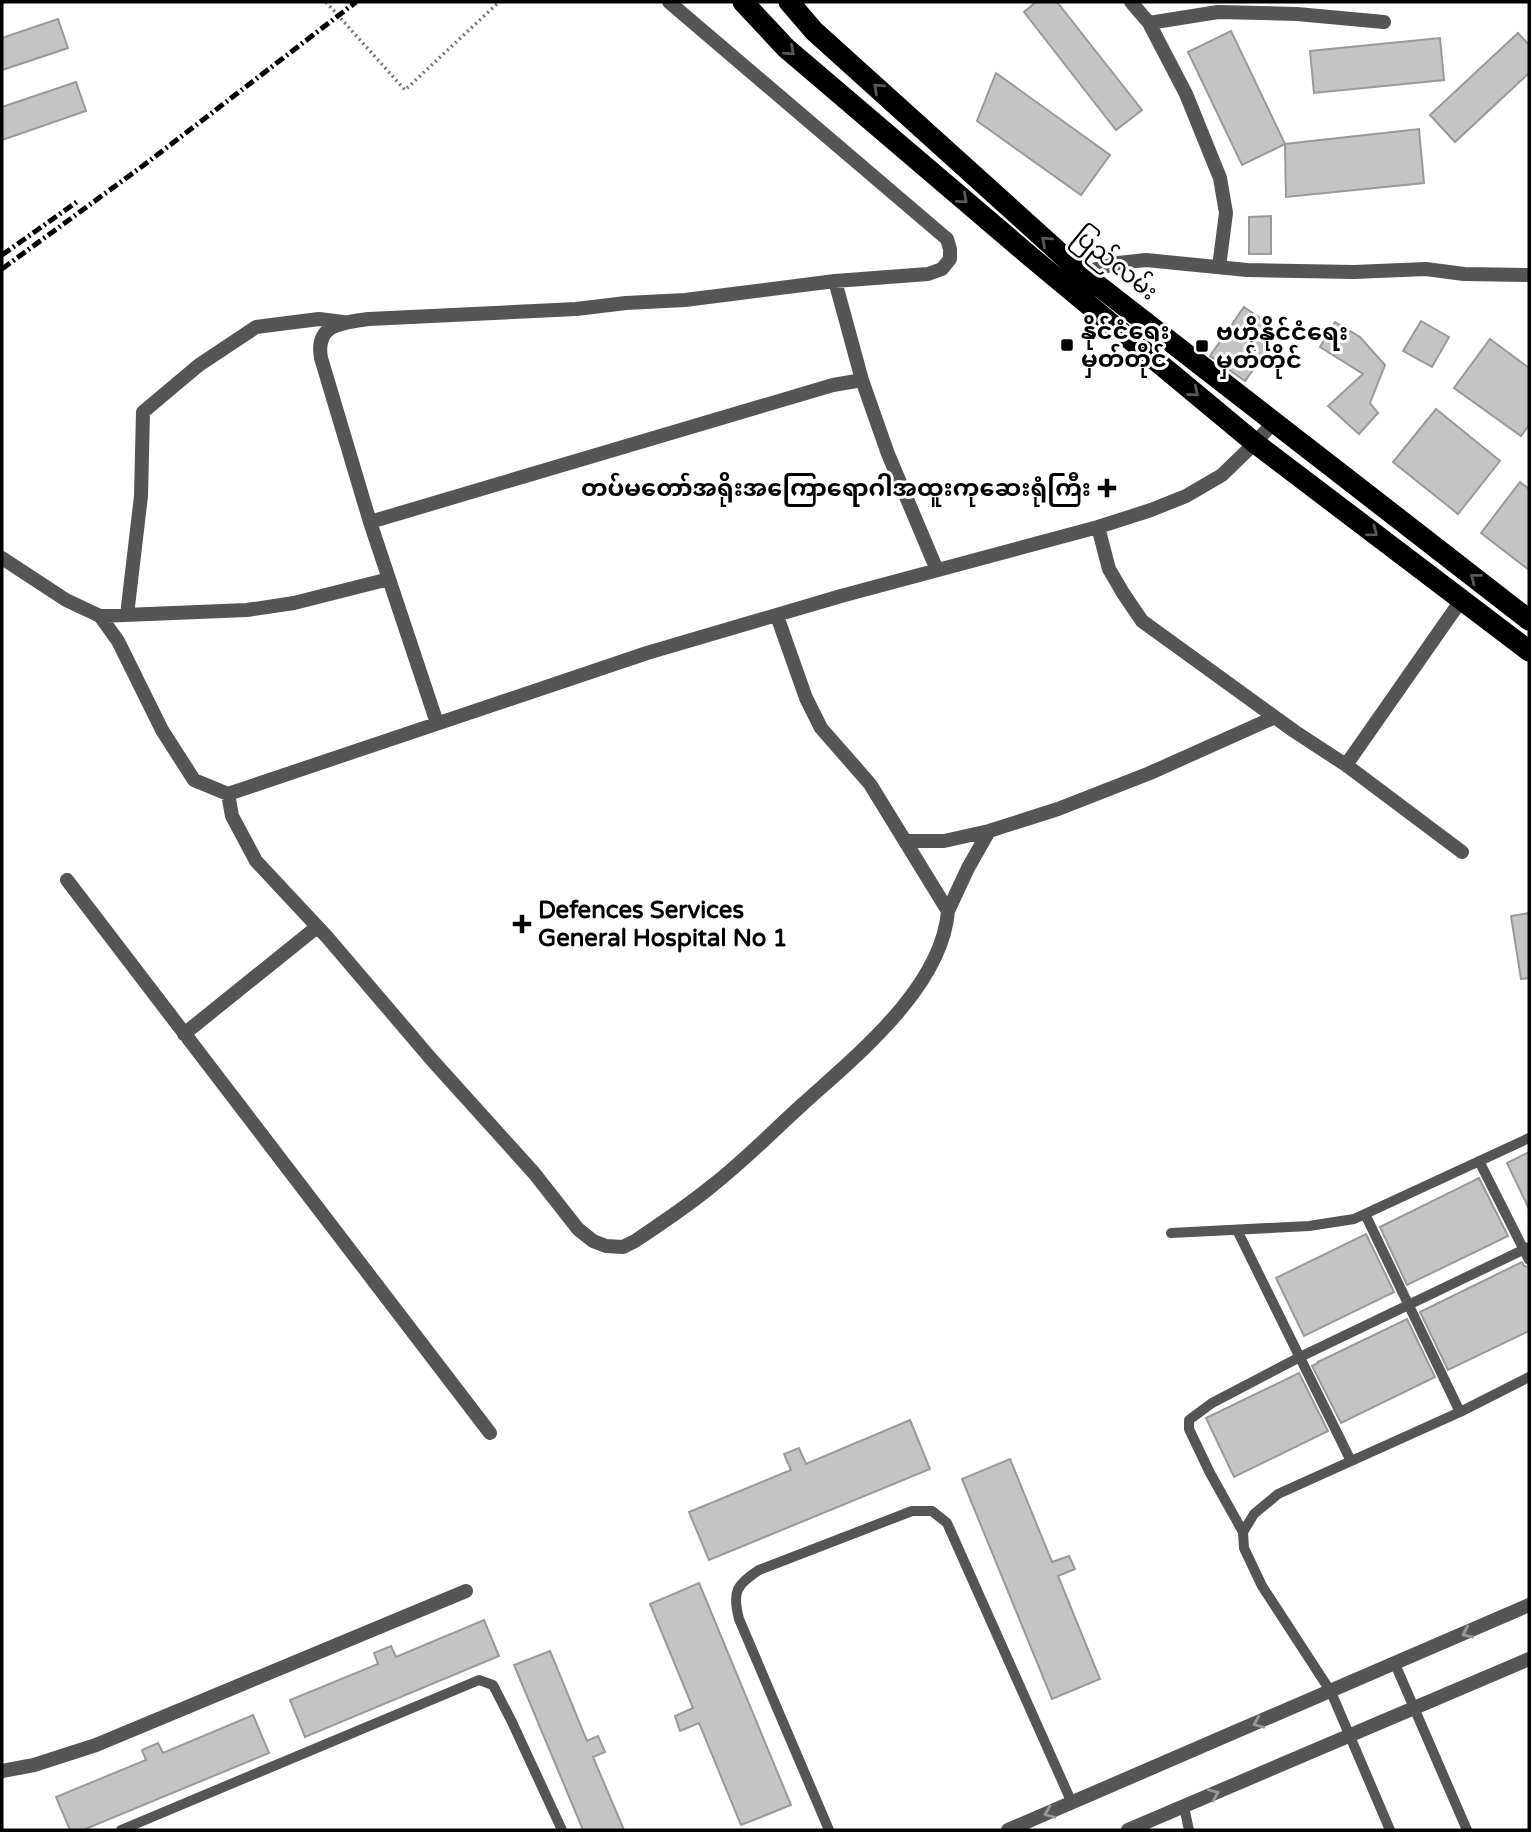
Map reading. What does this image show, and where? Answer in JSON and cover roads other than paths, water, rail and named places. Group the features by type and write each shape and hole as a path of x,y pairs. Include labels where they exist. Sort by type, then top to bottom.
{"highway":[{"path":"743,2 786,48 1076,282 1255,443 1529,651"},
{"name":"ပြည်လမ်း","path":"789,2 814,31 1076,282 1273,423 1529,620"}],"street":[{"path":"127,615 141,496 143,412 199,365 256,327 319,319 348,322 685,300 835,281 928,274 942,269 950,259 947,239 669,2"},
{"path":"1131,2 1149,23 1186,94 1220,178 1226,212 1219,267"},
{"path":"1149,23 1218,12 1297,14 1384,22"},
{"path":"1076,282 1118,263 1146,260 1247,270 1426,270 1464,274 1529,275"},
{"path":"835,281 862,380 888,454 937,570"},
{"path":"348,322 332,327 323,334 318,344 321,358 370,522 437,723"},
{"path":"370,522 833,384 862,380"},
{"path":"100,616 118,641 162,730 194,780 228,794 621,662 841,596 1098,527 1151,510 1186,496 1222,475 1273,423"},
{"path":"1098,527 1110,569 1142,621 1346,765 1462,852"},
{"path":"2,558 66,600 100,616 247,610 293,603 390,579"},
{"path":"1346,765 1462,599"},
{"path":"778,616 806,698 821,728 870,784 948,911"},
{"path":"906,841 944,841 989,831 1058,809 1150,773 1275,717"},
{"path":"228,794 232,816 256,861 534,1173 578,1229 593,1241 606,1246 623,1247 714,1185 854,1058 912,996 932,963 946,929 948,911 989,831"},
{"path":"67,880 490,1433"},
{"path":"184,1034 317,927"},
{"path":"2,1772 34,1765 96,1745 466,1591"},
{"path":"1008,1830 1529,1605"},
{"path":"1128,1830 1529,1660"}],"lane":[{"path":"1171,1233 1309,1226 1354,1219 1529,1138"},
{"path":"1479,1161 1527,1248 1529,1260"},
{"path":"1365,1214 1460,1412"},
{"path":"1237,1230 1351,1461"},
{"path":"1390,1830 1331,1692 1262,1586 1244,1548 1243,1532 1210,1473 1189,1429 1189,1420 1212,1404 1300,1357 1527,1248"},
{"path":"1243,1532 1254,1514 1278,1494 1460,1412 1529,1377"},
{"path":"829,1830 739,1619 735,1602 738,1589 744,1580 759,1570 912,1511 932,1511 947,1523 1072,1803"},
{"path":"1395,1664 1467,1830"},
{"path":"121,1830 479,1680 493,1685 562,1830"},
{"path":"1184,1807 1189,1830"}],"railway":[{"path":"2,269 148,162 356,2"},
{"path":"2,255 78,201"}],"place":[{"name":"နိုင်ငံရေး မှတ်တိုင်","path":"1067,345"},
{"name":"ဗဟိုနိုင်ငံရေး မှတ်တိုင်","path":"1202,346"},
{"name":"တပ်မတော်အရိုးအကြောရောဂါအထူးကုဆေးရုံကြီး","path":"1107,488"},
{"name":"Defences Services General Hospital No 1","path":"522,924"}]}
